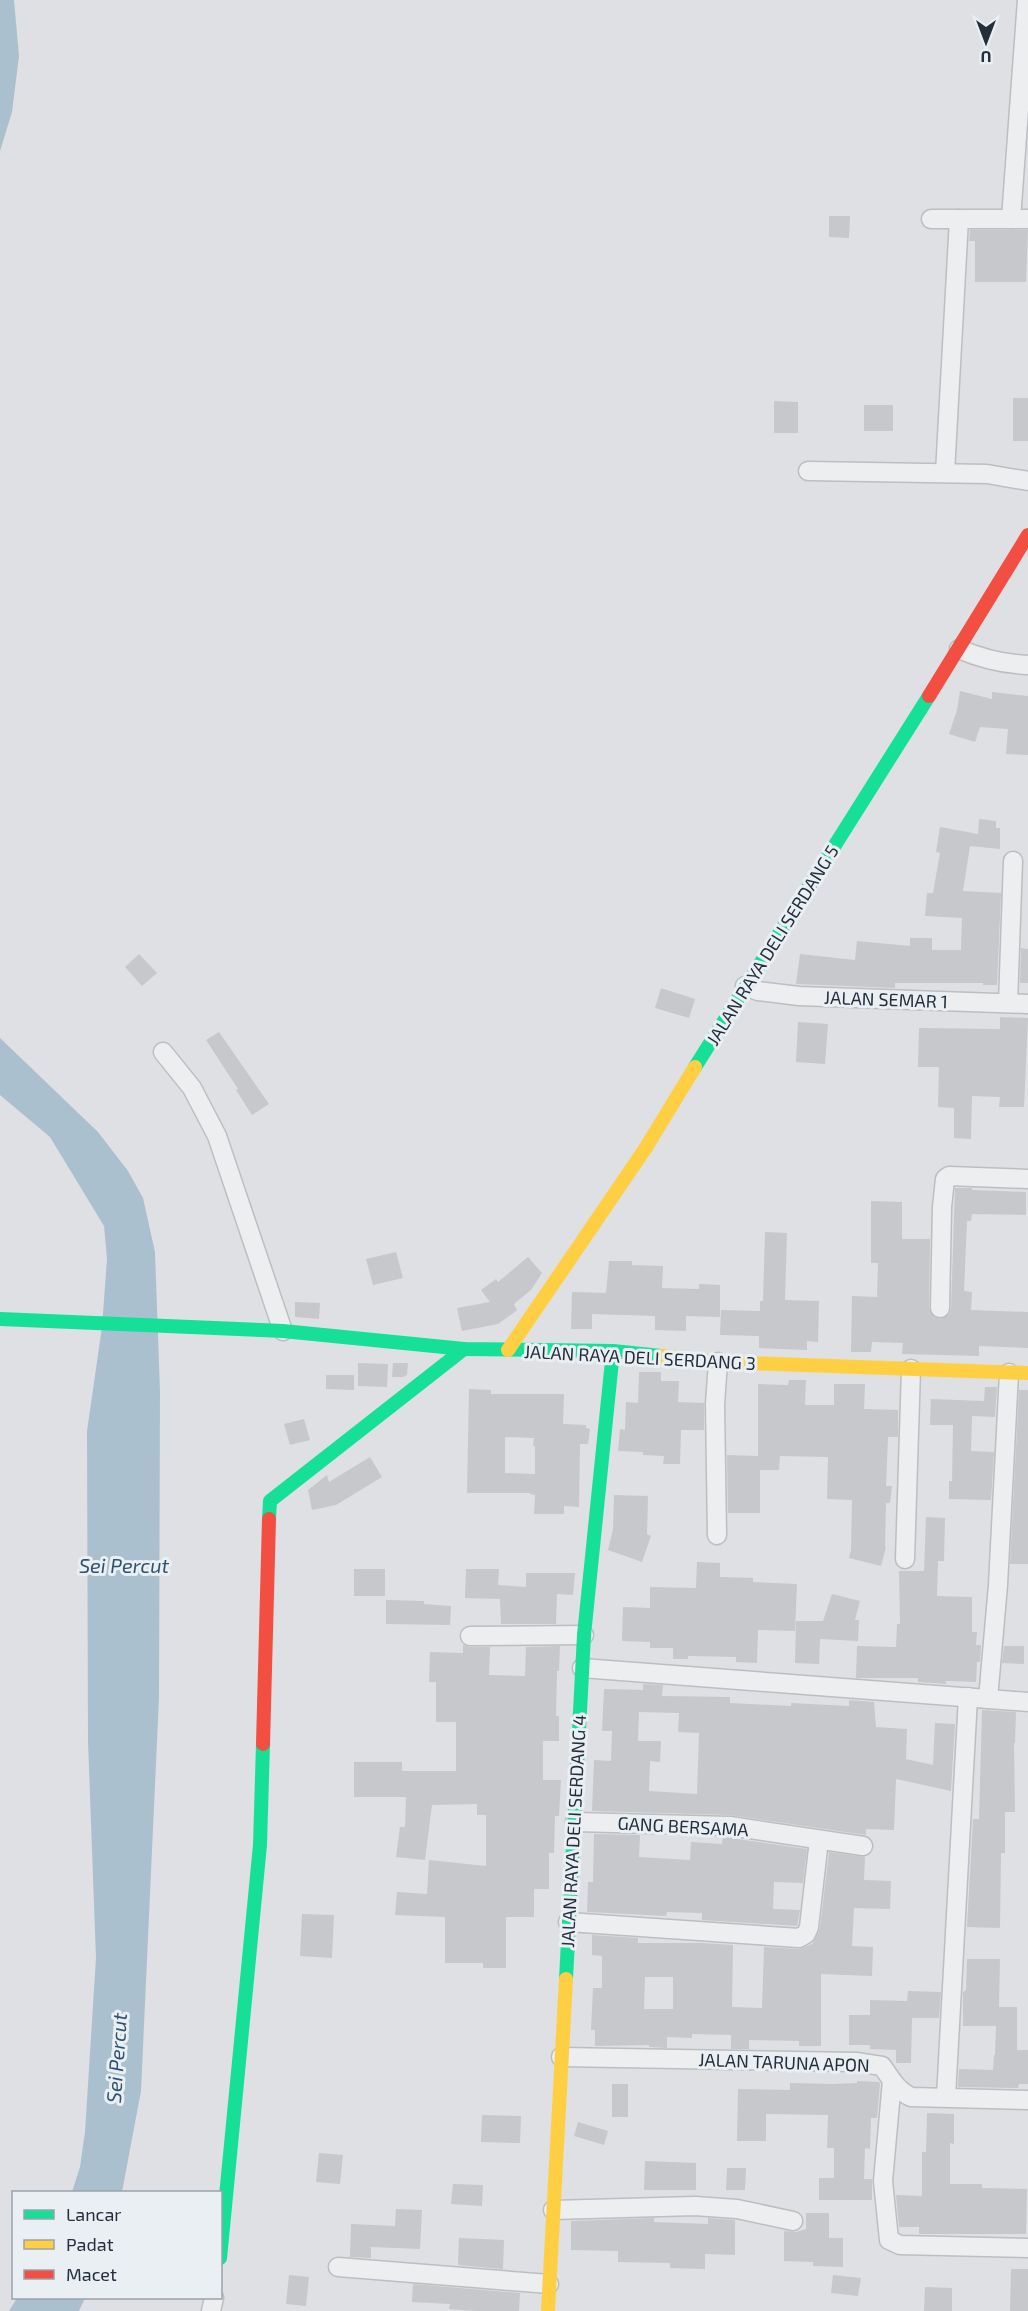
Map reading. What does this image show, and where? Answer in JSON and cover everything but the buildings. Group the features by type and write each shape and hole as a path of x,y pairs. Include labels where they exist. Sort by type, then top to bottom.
{"street":[{"path":"931,219 1019,219 1027,0"},
{"path":"945,473 958,219"},
{"path":"808,471 987,474 1028,481"},
{"name":"JALAN RAYA DELI SERDANG 5","path":"508,1350 752,988 962,650 1028,535"},
{"path":"962,650 1008,664 1028,664"},
{"path":"1008,1003 1013,861"},
{"name":"JALAN SEMAR 1","path":"752,988 799,996 1028,1005"},
{"path":"163,1052 192,1088 217,1136 283,1331"},
{"path":"940,1308 942,1207 945,1179 949,1176 1028,1179"},
{"name":"JALAN RAYA DELI SERDANG 3","path":"0,1319 283,1331 464,1349 613,1351 718,1362 1028,1373"},
{"path":"222,2237 260,1845 270,1501 464,1349"},
{"name":"JALAN RAYA DELI SERDANG 4","path":"548,2311 584,1635 613,1351"},
{"path":"717,1535 715,1404 718,1362"},
{"path":"904,1559 911,1369"},
{"path":"988,1699 999,1564 1009,1372"},
{"path":"470,1635 584,1635"},
{"path":"582,1668 1028,1702"},
{"path":"946,2097 968,1697"},
{"name":"GANG BERSAMA","path":"575,1822 730,1826 863,1846"},
{"path":"568,1922 799,1938 806,1934 809,1927 819,1840"},
{"name":"JALAN TARUNA APON","path":"561,2057 856,2062 882,2066 904,2094 911,2097 1028,2100"},
{"path":"892,2081 883,2181 889,2240 900,2245 1028,2248"},
{"path":"553,2210 695,2206 737,2209 793,2221"},
{"path":"338,2268 549,2284"}],"water":[{"path":"0,0 14,0 19,56 12,112 0,151"},
{"name":"Sei Percut","path":"0,1038 98,1132 128,1171 143,1198 155,1252 160,1391 159,1698 141,2091 122,2191 72,2191 80,2167 85,2132 96,1958 88,1741 87,1431 102,1327 107,1259 104,1226 50,1137 0,1095"},
{"path":"16,2299 85,2299 79,2311 9,2311"}],"traffic: fast":[{"path":"695,1067 929,696"},
{"path":"0,1319 283,1331 464,1349 613,1351 661,1356"},
{"path":"269,1519 270,1501 464,1349"},
{"path":"566,1979 584,1635 613,1351"},
{"path":"222,2237 260,1845 263,1744"}],"traffic: slow":[{"path":"508,1350 645,1149 695,1067"},
{"path":"661,1356 718,1362 1028,1373"},
{"path":"548,2311 566,1979"}],"traffic: jam":[{"path":"929,696 1028,535"},
{"path":"263,1744 269,1519"}]}
